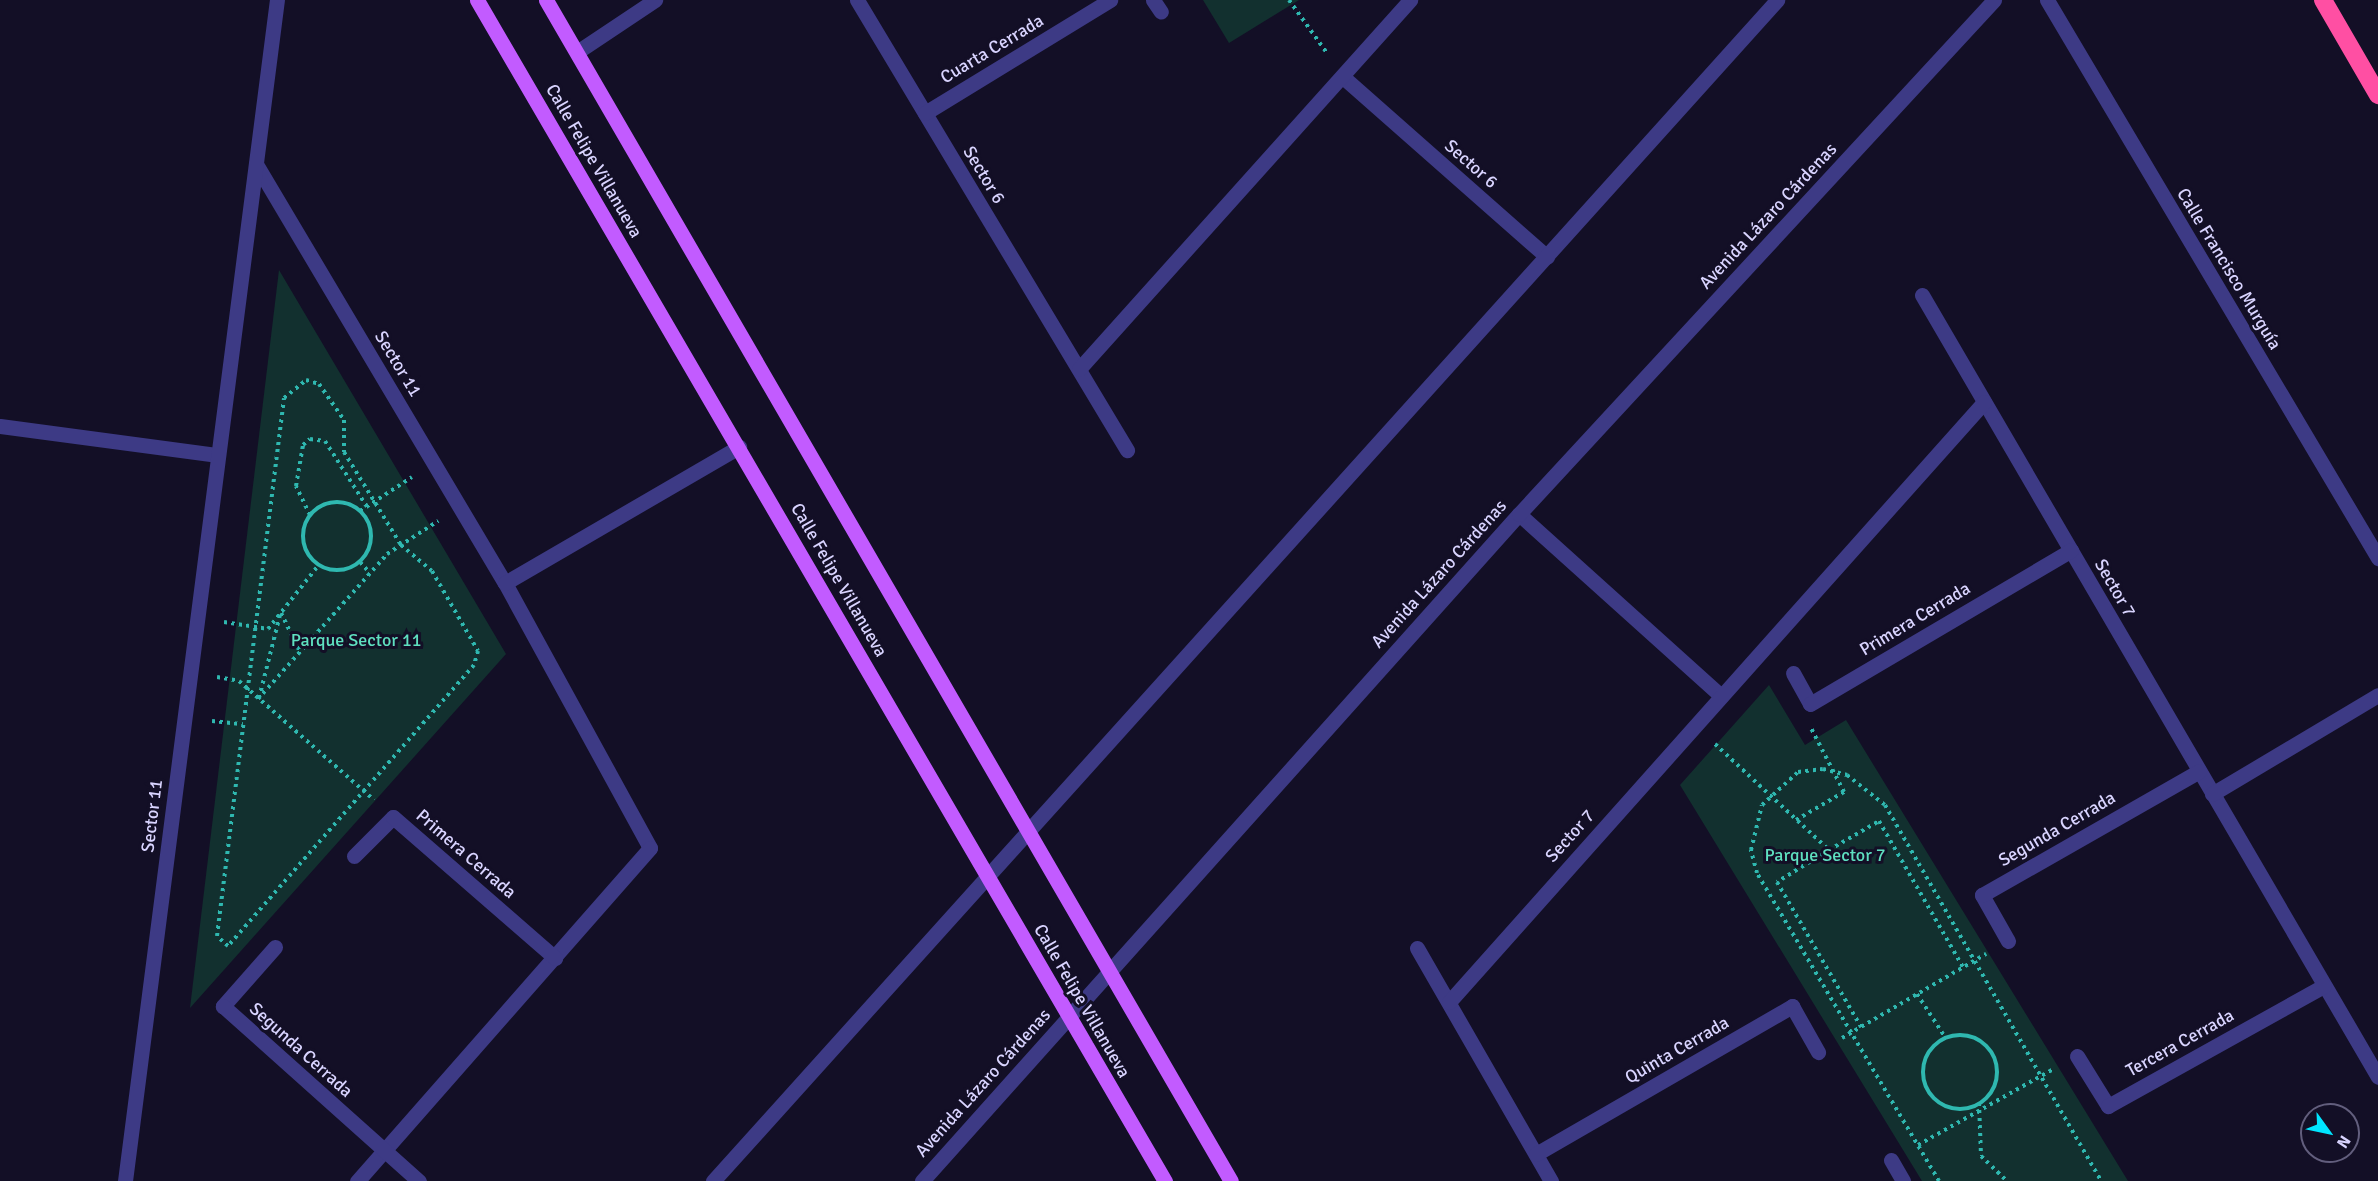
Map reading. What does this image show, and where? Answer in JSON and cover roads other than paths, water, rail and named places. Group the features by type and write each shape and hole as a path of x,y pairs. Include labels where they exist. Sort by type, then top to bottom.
{"highway":[{"path":"2323,0 2378,95"}],"main road":[{"name":"Calle Felipe Villanueva","path":"477,0 1165,1181"},
{"path":"546,0 1111,968 1231,1181"}],"street":[{"name":"Sector 11","path":"125,1181 277,0"},
{"path":"577,52 655,0"},
{"name":"Sector 6","path":"857,0 1127,450"},
{"name":"Cuarta Cerrada","path":"925,113 1110,0"},
{"path":"1078,369 1410,0"},
{"path":"712,1181 1031,831 1777,0"},
{"name":"Avenida Lázaro Cárdenas","path":"922,1181 1519,514 1994,0"},
{"name":"Calle Francisco Murguía","path":"2047,0 2378,558"},
{"name":"Sector 6","path":"1343,77 1547,257"},
{"name":"Sector 11","path":"256,164 505,583 650,848 357,1181"},
{"name":"Sector 7","path":"1922,295 2378,1077"},
{"name":"Sector 7","path":"1449,1002 1984,402"},
{"path":"0,426 218,455"},
{"path":"505,583 739,447"},
{"path":"1519,514 1721,696"},
{"name":"Primera Cerrada","path":"1793,673 1810,704 2071,550"},
{"path":"2212,794 2378,695"},
{"name":"Segunda Cerrada","path":"2008,941 1982,895 2199,771"},
{"name":"Primera Cerrada","path":"354,856 393,817 555,958"},
{"name":"Segunda Cerrada","path":"275,946 223,1006 384,1151"},
{"path":"1417,948 1551,1181"},
{"name":"Tercera Cerrada","path":"2077,1056 2108,1106 2324,986"},
{"name":"Quinta Cerrada","path":"1536,1154 1792,1006 1818,1052"},
{"path":"384,1151 418,1181"},
{"path":"1891,1160 1903,1181"}],"park label":[{"name":"Parque Sector 11","path":"356,640"},
{"name":"Parque Sector 7","path":"1825,855"}]}
